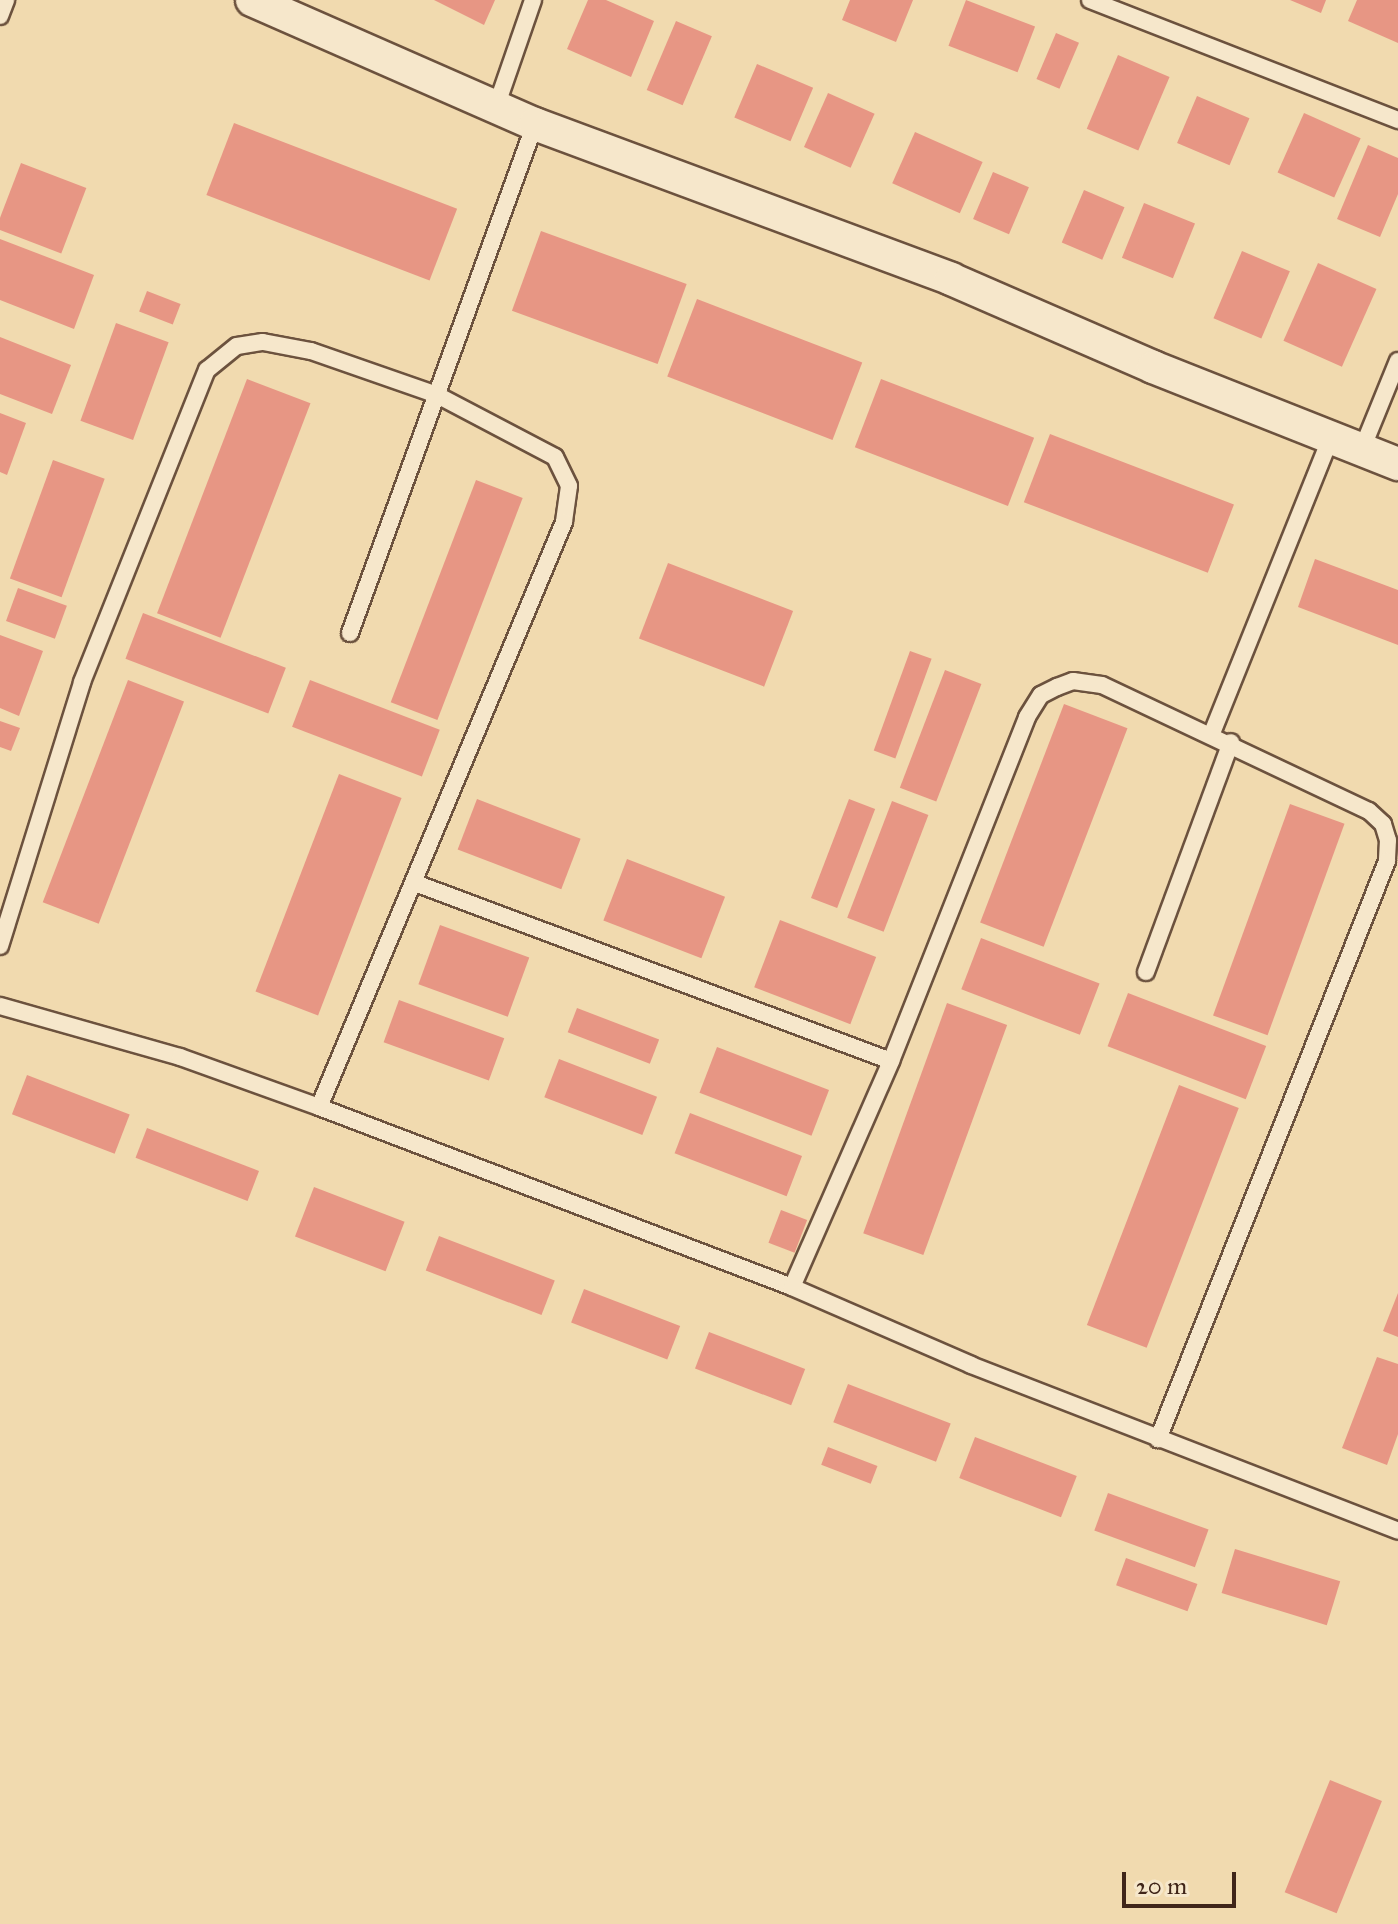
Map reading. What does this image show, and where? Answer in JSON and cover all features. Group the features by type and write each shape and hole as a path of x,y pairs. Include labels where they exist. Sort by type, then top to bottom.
{"street":[{"path":"252,0 535,124 951,279 1153,367 1332,434 1398,464"}],"lane":[{"path":"0,16 6,0"},
{"path":"496,107 533,0"},
{"path":"1090,0 1398,120"},
{"path":"350,633 535,124"},
{"path":"0,946 82,682 207,370 237,346 263,342 311,351 437,395 555,457 569,486 564,522 319,1107"},
{"path":"1362,449 1398,361"},
{"path":"1212,733 1332,434"},
{"path":"792,1287 891,1061 1027,717 1041,695 1073,681 1102,685 1212,733 1369,811 1383,824 1387,861 1158,1439"},
{"path":"1146,972 1231,742"},
{"path":"415,883 891,1061"},
{"path":"0,1006 180,1057 319,1107 792,1287 1158,1439 1398,1531"}],"building":[{"path":"434,0 495,0 484,25"},
{"path":"588,0 606,0 654,21 631,77 567,49"},
{"path":"850,0 913,0 896,42 842,20"},
{"path":"966,0 1035,27 1018,72 948,46"},
{"path":"1290,0 1326,0 1321,13"},
{"path":"1357,0 1398,0 1398,43 1348,21"},
{"path":"676,21 712,36 683,105 647,90"},
{"path":"1056,33 1079,43 1059,89 1036,79"},
{"path":"1118,55 1170,77 1138,151 1087,129"},
{"path":"757,64 813,88 790,141 734,117"},
{"path":"828,93 875,114 851,168 804,147"},
{"path":"1197,96 1249,118 1230,165 1177,143"},
{"path":"1304,113 1361,138 1334,198 1278,172"},
{"path":"234,123 457,209 430,281 206,195"},
{"path":"915,132 983,162 960,213 892,183"},
{"path":"1368,145 1398,158 1398,194 1380,237 1337,219"},
{"path":"21,163 86,188 61,253 0,230 0,218"},
{"path":"993,172 1029,187 1009,234 973,219"},
{"path":"1084,190 1125,207 1102,260 1062,242"},
{"path":"1144,203 1195,224 1173,278 1122,258"},
{"path":"541,231 687,284 658,364 512,311"},
{"path":"0,239 94,275 74,329 0,300"},
{"path":"1242,251 1290,271 1261,339 1213,318"},
{"path":"1318,263 1376,289 1342,367 1283,341"},
{"path":"147,291 181,304 173,324 139,312"},
{"path":"697,299 862,362 832,440 667,376"},
{"path":"116,323 169,342 133,440 80,421"},
{"path":"0,337 71,365 52,414 0,394"},
{"path":"247,379 310,403 221,638 157,613"},
{"path":"881,379 1034,438 1008,506 855,447"},
{"path":"0,413 26,423 7,475 0,472"},
{"path":"1050,434 1234,505 1208,573 1024,502"},
{"path":"53,460 105,479 62,597 10,578"},
{"path":"476,480 523,498 437,720 391,702"},
{"path":"1315,559 1398,590 1398,645 1298,607"},
{"path":"668,563 793,611 764,687 639,639"},
{"path":"18,588 67,606 55,639 6,621"},
{"path":"143,613 286,668 268,714 125,659"},
{"path":"0,635 43,651 19,716 0,708"},
{"path":"910,651 932,659 895,758 874,751"},
{"path":"945,670 981,684 936,802 900,788"},
{"path":"128,680 184,702 99,924 43,902"},
{"path":"310,680 440,730 422,776 292,727"},
{"path":"1064,704 1127,728 1044,947 980,922"},
{"path":"0,721 20,728 11,751 0,747"},
{"path":"339,774 402,798 318,1016 256,992"},
{"path":"477,799 581,839 561,889 458,849"},
{"path":"849,799 875,809 837,908 811,898"},
{"path":"892,801 928,815 884,932 847,918"},
{"path":"1290,804 1345,824 1268,1035 1213,1015"},
{"path":"627,859 725,897 701,958 603,921"},
{"path":"780,920 876,957 850,1024 754,987"},
{"path":"440,925 529,957 508,1017 418,984"},
{"path":"981,938 1100,984 1080,1035 961,989"},
{"path":"1128,993 1266,1046 1246,1099 1108,1046"},
{"path":"399,1000 504,1038 489,1081 384,1042"},
{"path":"947,1003 1007,1025 923,1255 863,1233"},
{"path":"577,1008 659,1040 650,1064 568,1032"},
{"path":"717,1047 829,1090 811,1136 699,1093"},
{"path":"559,1059 657,1097 642,1135 544,1097"},
{"path":"27,1075 130,1114 115,1154 12,1114"},
{"path":"1179,1085 1239,1108 1147,1348 1087,1325"},
{"path":"690,1113 802,1156 787,1196 675,1153"},
{"path":"147,1128 259,1171 248,1201 136,1158"},
{"path":"314,1187 405,1222 386,1271 295,1236"},
{"path":"781,1210 807,1220 795,1253 768,1243"},
{"path":"439,1236 555,1280 542,1315 426,1271"},
{"path":"584,1289 680,1326 667,1360 571,1323"},
{"path":"1398,1293 1398,1337 1383,1331"},
{"path":"709,1332 805,1369 791,1405 695,1368"},
{"path":"1377,1357 1398,1364 1398,1434 1387,1465 1342,1448"},
{"path":"848,1384 951,1423 936,1462 833,1422"},
{"path":"975,1437 1077,1476 1061,1517 959,1478"},
{"path":"828,1447 877,1466 871,1484 821,1465"},
{"path":"1108,1493 1209,1530 1195,1567 1094,1531"},
{"path":"1235,1549 1340,1581 1327,1625 1222,1593"},
{"path":"1126,1558 1197,1584 1187,1611 1116,1585"},
{"path":"1330,1780 1382,1801 1337,1913 1285,1892"}]}
